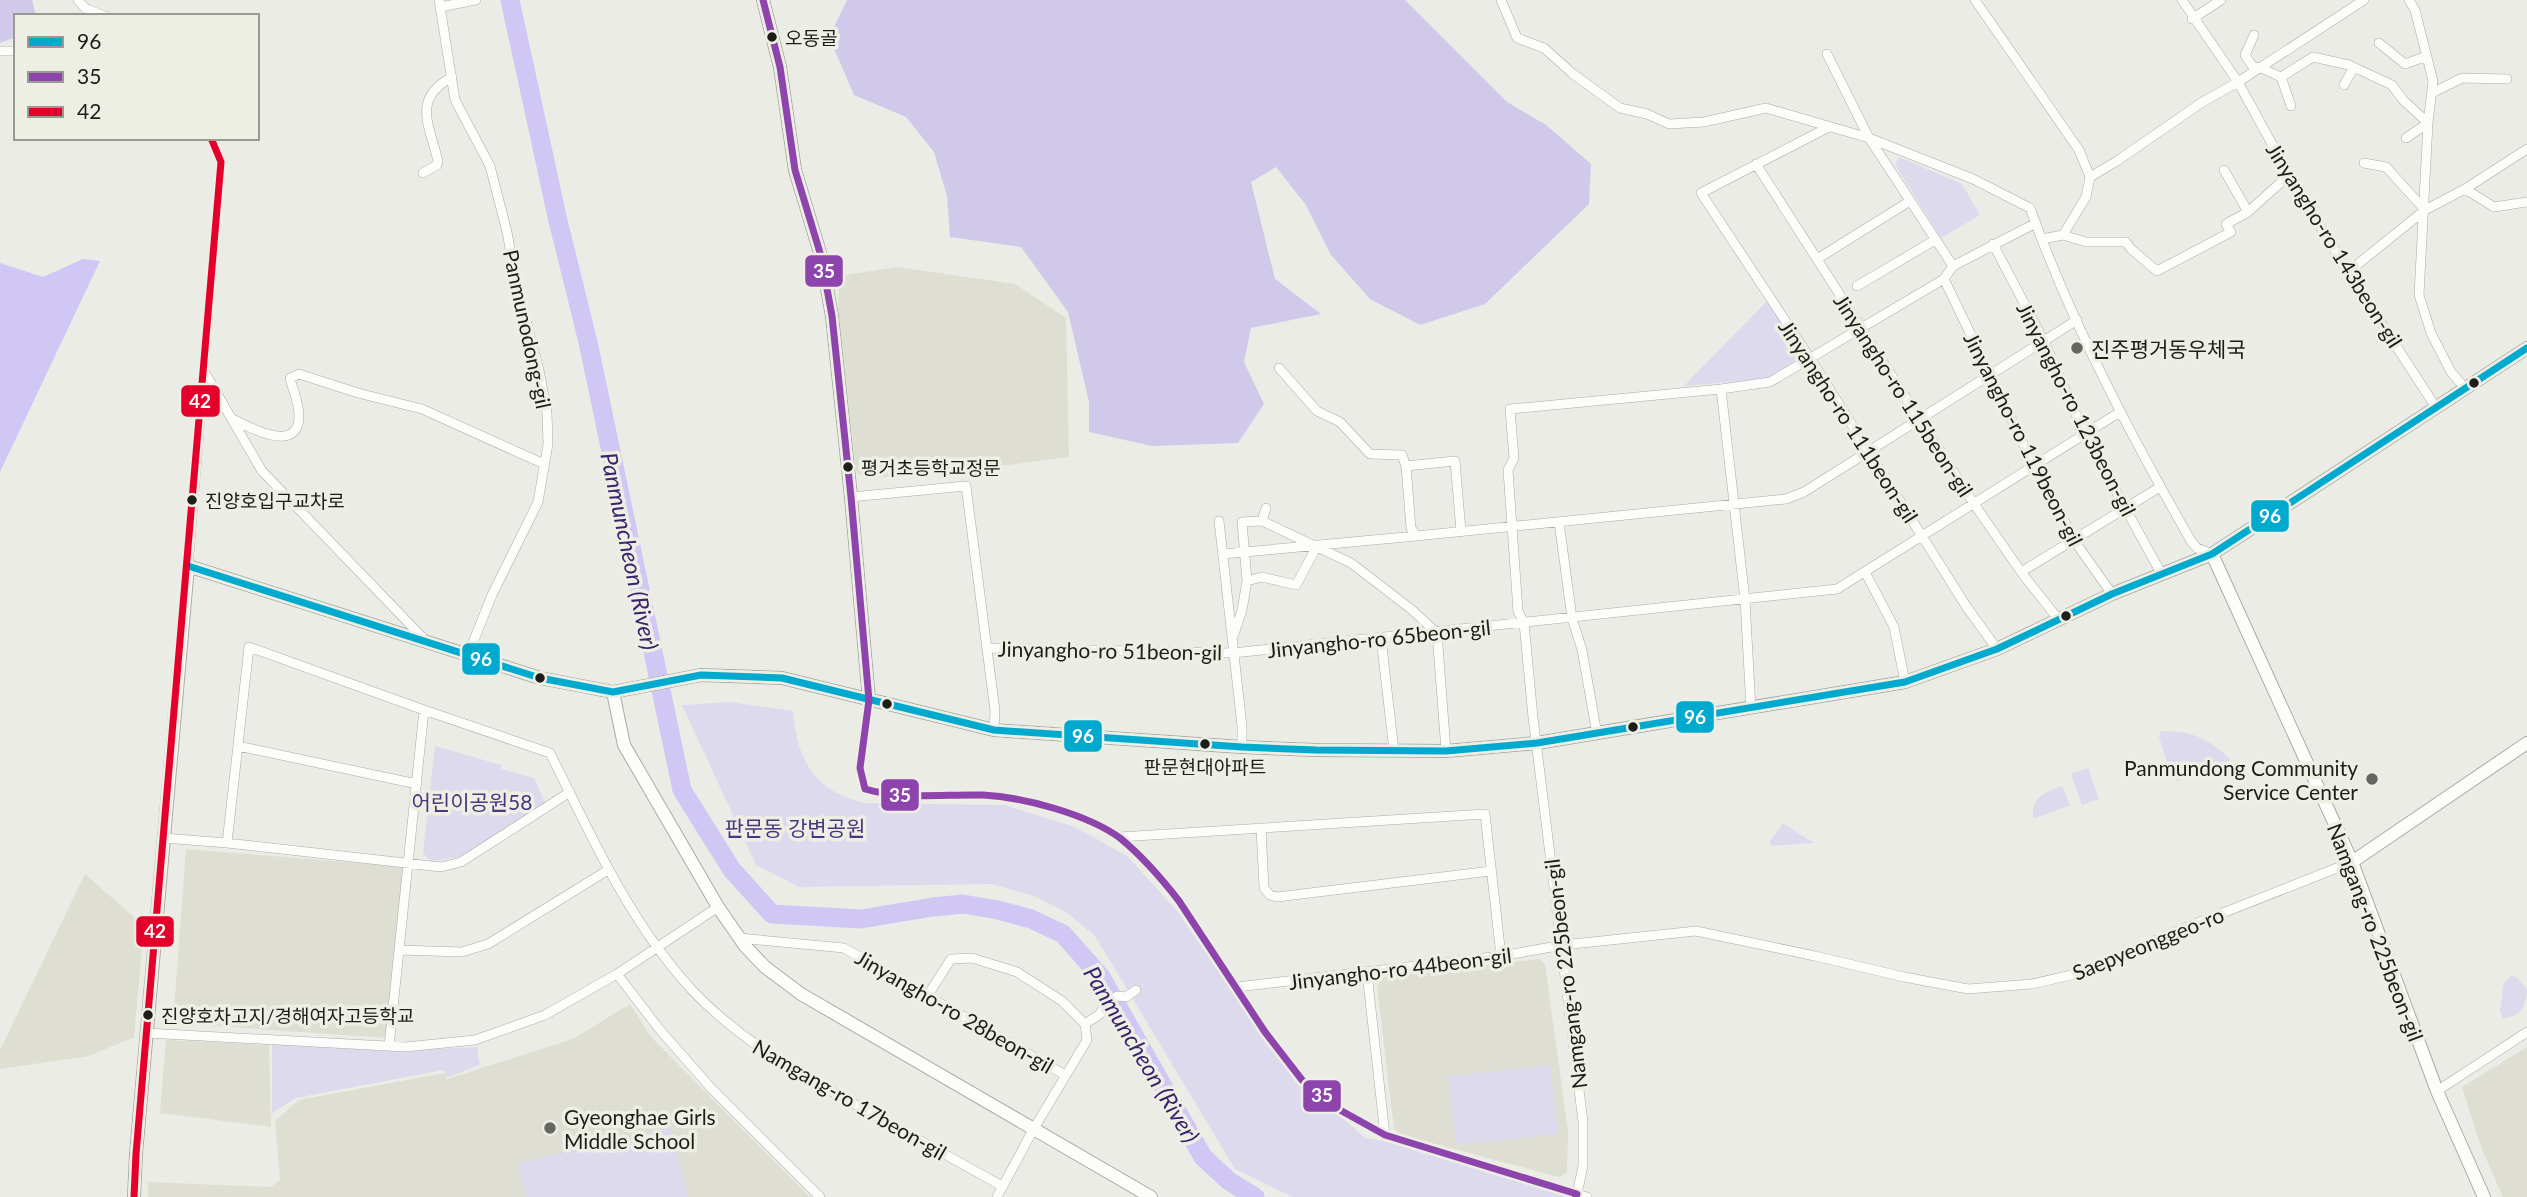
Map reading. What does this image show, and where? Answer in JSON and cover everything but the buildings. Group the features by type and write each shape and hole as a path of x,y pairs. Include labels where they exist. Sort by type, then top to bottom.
{"street":[{"path":"78,0 85,8 99,14"},
{"path":"440,3 476,0"},
{"path":"763,0 780,67 795,170 821,256 832,316 869,700 860,768 865,789 886,795 983,795 1019,799 1076,816 1119,837 1172,892 1265,1032 1302,1080 1340,1110 1385,1135 1580,1196"},
{"path":"1501,0 1517,38 1544,48 1573,74 1620,108 1647,114 1669,124 1703,122 1766,108 1869,138 1973,179 2031,208 2077,320 2120,412 2191,541 2197,548 2212,554"},
{"path":"1975,0 2080,150 2090,177 2086,197 2063,235"},
{"name":"Jinyangho-ro 143beon-gil","path":"2182,0 2192,19 2238,82 2289,175 2435,406"},
{"path":"2192,19 2221,0"},
{"path":"2090,177 2364,0"},
{"path":"2409,0 2415,10 2433,81 2428,123 2419,295 2431,333 2451,372 2464,387"},
{"name":"Panmunodong-gil","path":"440,3 455,100 490,166 547,413 548,444 538,502 492,595 468,654"},
{"path":"2254,35 2245,55 2253,67 2281,77 2291,106"},
{"path":"2379,43 2405,64 2427,56"},
{"path":"1827,54 1869,138 1952,266"},
{"path":"2281,77 2313,57 2348,65 2392,85 2403,100 2428,123"},
{"path":"2344,85 2353,69"},
{"path":"423,173 439,161 429,130 426,105 440,83 452,77"},
{"path":"2432,93 2462,78 2507,79"},
{"path":"2406,138 2428,123"},
{"path":"1756,164 1829,127"},
{"path":"134,1197 135,1154 221,162 212,140"},
{"path":"2348,271 2425,210 2465,189 2527,149"},
{"path":"2364,163 2386,167 2425,210"},
{"name":"Jinyangho-ro 111beon-gil","path":"1756,164 1701,193 1810,358 1966,606 1997,649"},
{"name":"Jinyangho-ro 115beon-gil","path":"1756,164 1973,504 2059,620"},
{"path":"2224,170 2248,212"},
{"path":"2042,239 2063,235 2086,242 2126,242 2157,271 2231,232 2226,224 2248,212 2289,175"},
{"path":"2465,189 2494,207 2527,202"},
{"path":"1817,260 1910,201"},
{"path":"1752,709 1745,600 1721,388 1770,382 1944,279 1952,266 2036,223"},
{"path":"1857,286 1935,240"},
{"name":"Jinyangho-ro 123beon-gil","path":"1993,244 2044,341 2085,435 2161,573"},
{"name":"Jinyangho-ro 119beon-gil","path":"1944,279 2034,466 2074,539 2112,594"},
{"path":"1223,554 1786,499 1804,492 2077,320"},
{"path":"188,566 540,678 620,691 701,675 782,678 994,730 1242,747 1394,751 1446,751 1536,743 1905,682 1997,649 2112,594 2212,554 2527,348"},
{"path":"1279,368 1317,411 1340,422 1370,454 1402,455 1406,467 1411,528 1416,536"},
{"path":"204,372 262,471 425,641"},
{"path":"231,418 266,435 284,436 293,431 300,419 290,378 299,374 358,393 422,409 544,464"},
{"name":"Namgang-ro 225beon-gil","path":"1580,1196 1583,1122 1536,743 1524,623 1518,611 1508,470 1514,457 1510,409 1721,388"},
{"name":"Jinyangho-ro 65beon-gil","path":"1233,653 1837,589 2120,412"},
{"path":"1406,467 1455,461 1461,531"},
{"name":"Jinyangho-ro 51beon-gil","path":"851,497 966,486 995,711 994,730"},
{"path":"2021,572 2160,487"},
{"path":"1262,522 1266,508"},
{"path":"1219,520 1242,726 1242,747"},
{"path":"1232,639 1242,610 1247,581 1242,522 1262,522 1317,546 1351,564 1411,608 1437,633 1446,751"},
{"path":"1559,522 1572,618 1582,650 1597,734"},
{"path":"1247,581 1262,578 1296,585 1317,546"},
{"name":"Namgang-ro 225beon-gil","path":"2212,554 2352,862 2437,1091 2484,1197"},
{"path":"1865,572 1894,628 1905,682"},
{"path":"1381,638 1394,751"},
{"name":"Namgang-ro 17beon-gil","path":"227,843 249,647 550,753 608,870 657,947 693,991 746,1038 814,1082 1002,1186"},
{"name":"Jinyangho-ro 51beon-gil","path":"987,648 1233,653"},
{"path":"620,691 624,745 718,907 739,938 765,967 801,993 1151,1197"},
{"path":"389,1046 424,710"},
{"name":"Saepyeonggeo-ro","path":"1563,945 1696,931 1968,989 2032,984 2088,971 2167,934 2352,862 2527,743"},
{"path":"238,746 417,784"},
{"path":"164,838 441,867 461,862 570,792"},
{"path":"1119,837 1485,814 1502,956"},
{"path":"1261,828 1264,888 1270,895 1278,897 1491,871"},
{"path":"399,950 462,952 488,944 608,870"},
{"path":"146,1033 405,1047 475,1040 545,1014 617,974 718,907"},
{"name":"Jinyangho-ro 28beon-gil","path":"739,938 844,947 1065,1074 997,1197"},
{"name":"Jinyangho-ro 44beon-gil","path":"1237,987 1502,956 1563,945"},
{"path":"928,995 951,959 972,958 1017,972 1062,1001 1085,1024 1087,1040 1065,1074"},
{"path":"1367,973 1385,1135"},
{"path":"617,974 710,1088 821,1197"},
{"path":"1085,1024 1100,1014 1107,1002 1117,996 1126,997 1136,990"},
{"path":"2437,1091 2527,1032"}],"shaded area":[{"path":"0,0 32,0 36,14 14,14 14,38 0,43"},
{"path":"847,0 1405,0 1507,102 1546,125 1591,164 1589,204 1485,304 1420,325 1370,299 1331,255 1306,205 1276,167 1251,182 1275,279 1321,314 1251,328 1244,362 1264,404 1238,443 1152,446 1089,432 1089,402 1068,312 1021,247 950,237 947,196 934,152 906,117 854,95 829,37"},
{"path":"83,259 100,261 0,472 0,263 43,277"},
{"path":"897,267 1015,284 1066,318 1069,457 865,479 856,471 838,305 840,276"},
{"path":"186,849 405,867 387,1038 173,1023"},
{"path":"85,874 144,926 134,1037 89,1056 0,1069 0,1050"},
{"path":"1540,959 1545,964 1568,1132 1567,1173 1559,1177 1402,1135 1394,1129 1377,986 1384,977"},
{"path":"630,1004 651,1037 810,1197 148,1197 148,1182 271,1187 280,1180 275,1121 299,1100 445,1073 447,1079 573,1039"},
{"path":"166,1040 269,1045 271,1127 160,1113"},
{"path":"2527,1047 2527,1197 2503,1197 2481,1147 2462,1087"}],"green space":[{"path":"1899,157 1962,184 1980,215 1941,238 1895,165"},
{"path":"1767,301 1803,356 1769,378 1684,386"},
{"name":"판문동 강변공원","path":"730,702 793,711 799,744 811,770 820,781 846,797 863,803 1004,805 1075,827 1127,856 1177,911 1297,1084 1337,1113 1365,1138 1385,1141 1569,1197 1293,1197 1235,1169 1095,936 1066,912 1034,896 991,884 799,887 756,865 682,705"},
{"path":"2160,732 2184,733 2207,741 2230,759 2229,763 2178,781 2171,775 2159,737"},
{"name":"어린이공원58","path":"435,746 501,765 501,769 534,778 546,804 461,857 431,861 423,853"},
{"path":"2088,768 2099,799 2082,805 2071,774"},
{"path":"2062,786 2070,805 2033,819 2034,806 2040,797"},
{"path":"1783,823 1813,843 1771,846 1770,841"},
{"path":"2511,976 2516,977 2527,989 2526,1000 2518,1013 2503,1018 2500,1011 2504,982"},
{"path":"272,1044 389,1051 477,1047 480,1065 448,1077 443,1070 296,1098 272,1113"},
{"path":"1550,1065 1558,1134 1456,1145 1448,1076"},
{"path":"671,1127 688,1197 526,1197 518,1163"}],"waterway":[{"name":"Panmuncheon (River)","path":"510,0 558,221 588,342 682,790 732,870 772,914 861,919 963,904 1031,919 1063,934 1101,977 1203,1157 1229,1181 1255,1197"}],"transit line":[{"name":"35","path":"763,0 780,67 795,170 821,256 832,316 869,700 860,768 865,789 908,795 999,796 1054,808 1106,829 1136,852 1166,884 1265,1032 1302,1080 1340,1110 1385,1135 1577,1194 1576,1197"},
{"name":"42","path":"134,1197 221,162 212,140"},
{"name":"96","path":"188,566 540,678 613,692 701,675 782,678 994,730 1316,750 1446,751 1537,743 1905,682 1997,649 2112,594 2212,554 2527,348"}],"place":[{"name":"오동골","path":"772,37"},
{"name":"진주평거동우체국","path":"2077,348"},
{"name":"평거초등학교정문","path":"848,467"},
{"name":"진양호입구교차로","path":"192,500"},
{"name":"판문현대아파트","path":"1205,744"},
{"name":"Panmundong Community Service Center","path":"2372,779"},
{"name":"진양호차고지/경해여자고등학교","path":"148,1015"},
{"name":"Gyeonghae Girls Middle School","path":"550,1128"}]}
